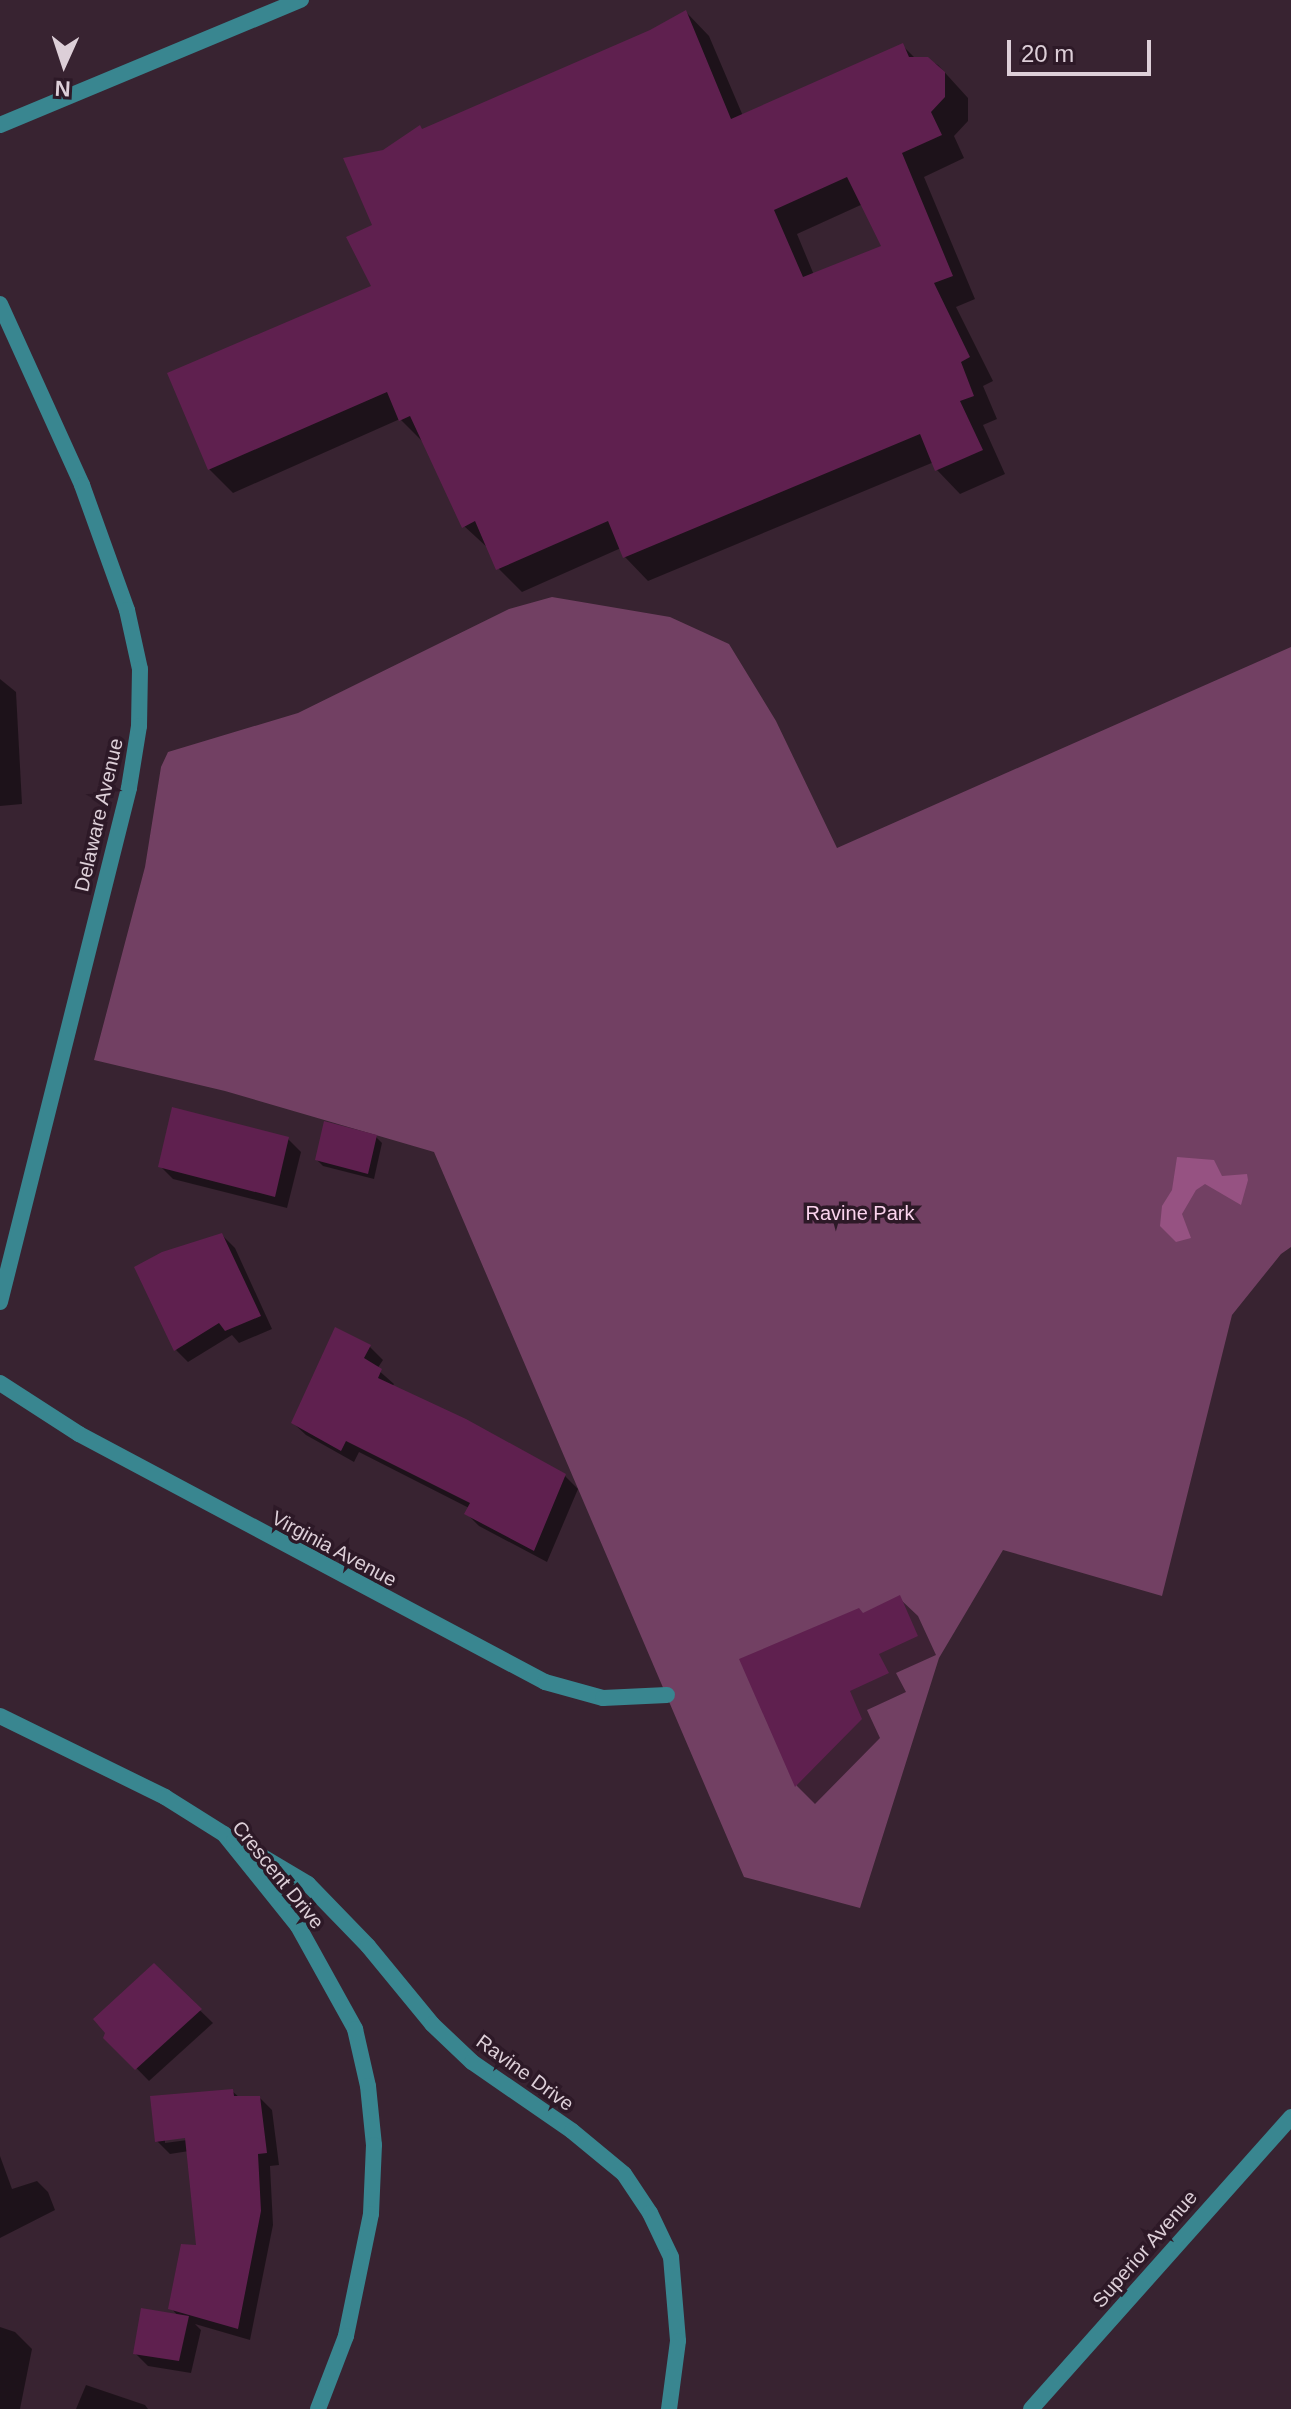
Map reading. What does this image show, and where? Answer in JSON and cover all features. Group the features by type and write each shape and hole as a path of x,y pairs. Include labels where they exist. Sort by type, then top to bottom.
{"street":[{"path":"0,125 301,0"},
{"name":"Delaware Avenue","path":"0,304 82,485 127,610 140,669 139,726 129,788 0,1302"},
{"name":"Virginia Avenue","path":"0,1383 79,1434 545,1682 603,1698 667,1695"},
{"name":"Crescent Drive","path":"0,1716 165,1797 224,1834 298,1926 329,1977 355,2029 368,2086 374,2145 371,2214 346,2336 318,2409"},
{"name":"Ravine Drive","path":"224,1834 308,1884 368,1946 432,2024 472,2062 572,2131 624,2174 650,2213 671,2257 677,2296 678,2341 669,2409"},
{"name":"Superior Avenue","path":"1031,2409 1291,2117"}],"green space":[{"name":"Ravine Park","path":"552,597 670,617 729,644 776,721 837,848 1291,647 1291,1247 1281,1254 1232,1315 1162,1596 1003,1550 939,1658 860,1908 744,1877 434,1152 225,1091 94,1060 145,867 161,767 168,752 298,713 509,609"}],"shaded area":[{"path":"1177,1157 1214,1160 1222,1176 1247,1174 1248,1180 1241,1205 1205,1184 1196,1190 1182,1214 1191,1238 1176,1242 1160,1226 1162,1206 1172,1190"}],"building":[{"path":"686,10 731,119 903,43 909,57 928,57 945,72 945,97 931,112 942,135 902,153 953,276 934,283 970,357 961,362 974,396 960,401 983,450 935,471 920,434 623,558 608,521 496,570 475,521 462,528 410,416 399,421 387,392 208,470 167,373 371,286 346,237 372,225 343,158 383,150 420,125 422,129 650,30","holes":["847,177 881,246 803,277 774,210"]},
{"path":"172,1107 289,1137 275,1197 158,1167"},
{"path":"324,1121 377,1135 368,1174 315,1160"},
{"path":"222,1233 261,1316 225,1331 219,1323 174,1351 134,1267 162,1252"},
{"path":"335,1327 371,1345 364,1358 382,1369 378,1378 466,1419 566,1474 534,1551 464,1514 470,1503 346,1441 341,1451 291,1423"},
{"path":"900,1595 918,1636 879,1654 889,1673 850,1691 862,1719 795,1787 739,1659 859,1608 863,1613"},
{"path":"154,1963 202,2009 135,2070 103,2038 105,2033 93,2019"},
{"path":"233,2089 234,2096 260,2096 267,2153 258,2154 261,2211 238,2329 168,2309 181,2244 196,2245 185,2138 155,2142 150,2096"},
{"path":"141,2308 189,2316 179,2361 133,2354"}]}
